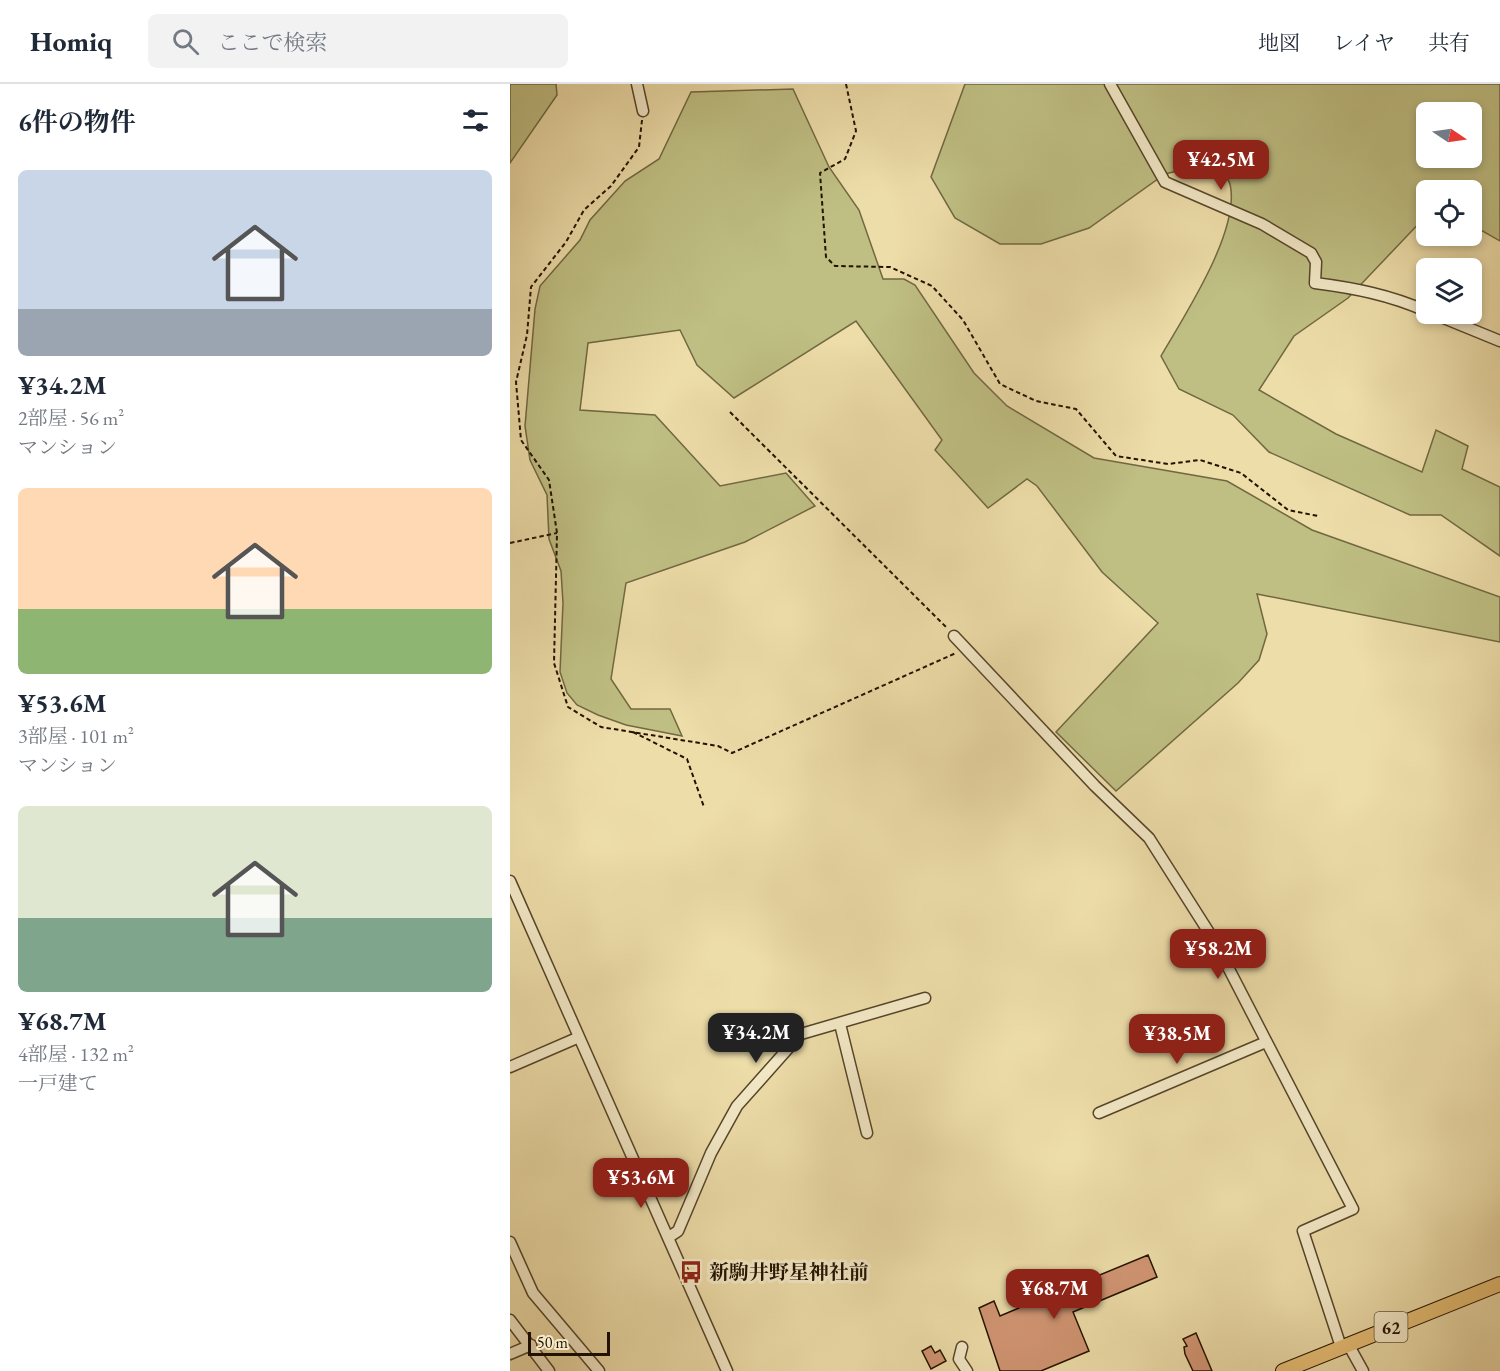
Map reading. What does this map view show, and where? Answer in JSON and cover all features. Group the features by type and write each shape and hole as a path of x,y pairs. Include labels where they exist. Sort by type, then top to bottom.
{"main road":[{"name":"62","path":"1283,1371 1500,1284"}],"street":[{"path":"637,84 642,111"},
{"path":"1110,84 1165,182 1262,224 1311,253 1316,262 1315,283 1352,287 1416,306"},
{"path":"1458,324 1500,341"},
{"path":"954,636 1095,786 1149,838 1215,942 1353,1209 1303,1231 1345,1345 1363,1371"},
{"path":"510,881 577,1038 669,1237 727,1371"},
{"path":"669,1237 678,1230 711,1153 737,1106 801,1034 925,998"},
{"path":"840,1024 867,1133"},
{"path":"510,1067 577,1038"},
{"path":"1099,1113 1266,1042"},
{"path":"510,1242 533,1293 599,1371"},
{"path":"510,1320 549,1371"},
{"path":"510,1354 531,1345"},
{"path":"962,1347 959,1359 967,1371"}],"path":[{"path":"846,84 856,131 845,159 820,173 826,257 835,266 891,267 932,286 963,320 1000,384 1036,401 1076,410 1116,456 1168,464 1200,460 1241,473 1287,510 1318,516"},
{"path":"642,111 639,147 611,186 584,210 566,242 531,287 527,335 516,382 521,440 549,480 557,533 554,663 568,707 601,727 631,730 718,746 732,753 966,648"},
{"path":"730,412 954,636"},
{"path":"510,543 557,533"},
{"path":"631,730 687,759 704,807"}],"green space":[{"path":"510,84 556,84 557,95 510,163"},
{"path":"965,84 1500,84 1500,241 1482,231 1482,180 1416,180 1416,227 1348,298 1294,336 1259,390 1336,434 1422,472 1436,430 1468,446 1462,469 1500,487 1500,556 1441,515 1410,515 1269,452 1233,415 1179,389 1161,356 1196,296 1219,248 1227,225 1231,203 1230,184 1222,168 1202,165 1165,174 1089,228 1041,244 1000,244 955,218 931,177"},
{"path":"793,89 829,167 859,210 883,279 904,279 915,285 974,373 1007,406 1094,458 1227,481 1312,530 1500,597 1500,642 1257,594 1267,634 1259,660 1238,683 1116,791 1056,732 1158,623 1102,572 1037,486 1027,479 988,508 935,450 942,440 856,321 734,398 697,365 680,330 588,343 580,410 655,415 720,486 786,473 815,506 745,542 626,583 611,679 631,709 670,709 682,736 626,725 577,705 567,693 560,672 563,603 561,571 549,539 547,495 530,460 525,426 535,309 540,286 580,240 590,220 625,181 659,159 691,92"}],"building":[{"path":"1148,1255 1157,1277 1073,1312 1089,1351 1041,1371 1000,1371 979,1308 994,1301 1000,1316 1019,1308 1017,1302 1058,1285 1061,1291"},
{"path":"1196,1333 1212,1371 1193,1371 1185,1354 1184,1347 1187,1346 1183,1339"},
{"path":"931,1346 935,1353 940,1350 946,1361 931,1369 922,1351"}],"place":[{"name":"新駒井野星神社前","path":"691,1272"}]}
